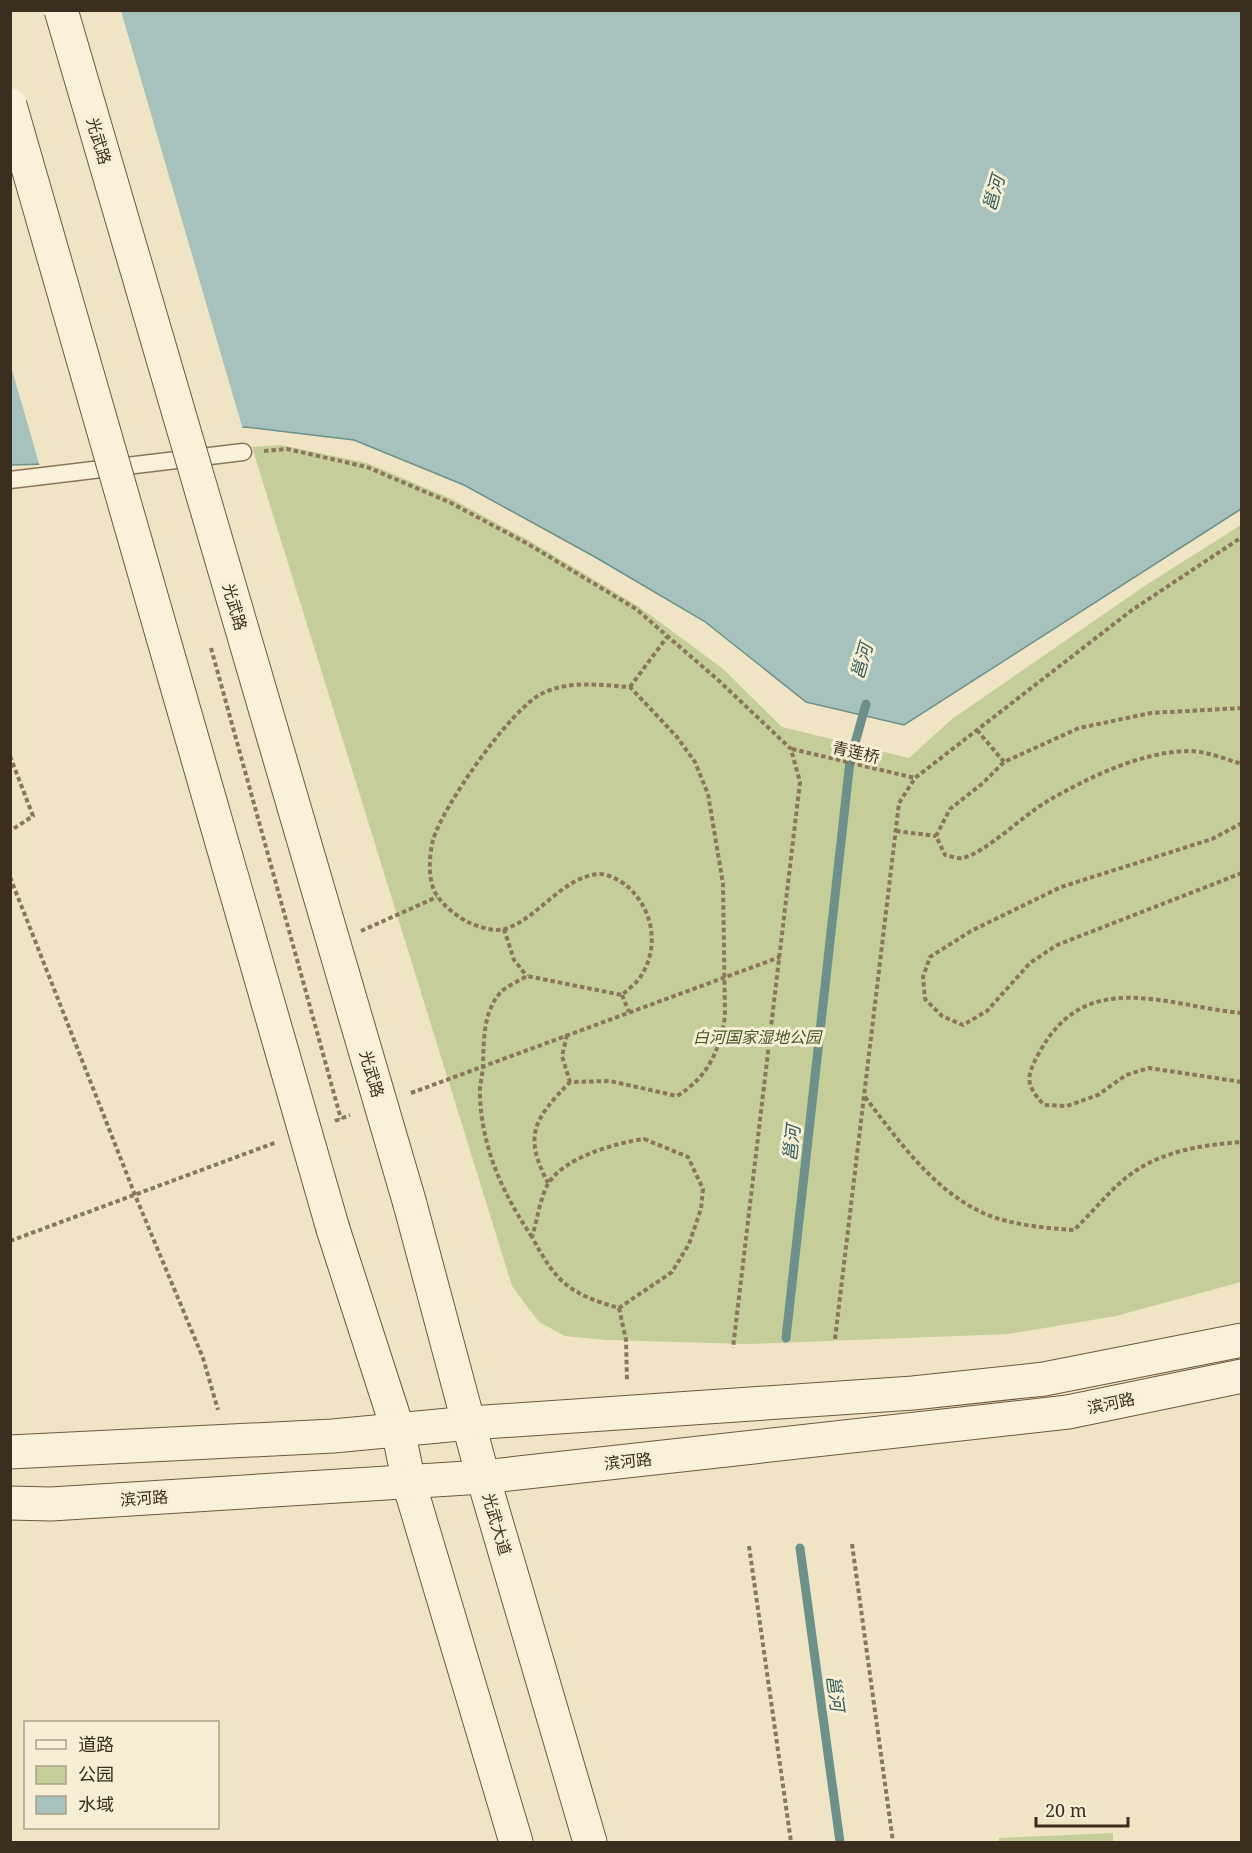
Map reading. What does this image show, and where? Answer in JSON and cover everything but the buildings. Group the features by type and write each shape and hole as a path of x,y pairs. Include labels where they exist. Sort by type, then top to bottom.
{"main road":[{"name":"光武路","path":"61,10 410,1204"},
{"path":"10,105 333,1228 398,1430 409,1483 516,1842"},
{"name":"光武大道","path":"410,1204 483,1477 590,1842"},
{"path":"10,1452 333,1436 470,1423 913,1393 1044,1379 1242,1340"},
{"name":"滨河路","path":"10,1503 51,1504 483,1477 1068,1412 1242,1376"}],"lane":[{"path":"10,480 243,452"}],"path":[{"path":"243,452 287,449 367,467 449,502 528,544 636,609 791,749 801,782 733,1348"},
{"path":"835,1339 899,803 915,778 1132,610 1242,537"},
{"path":"630,687 668,636"},
{"path":"210,644 340,1119"},
{"path":"548,1183 537,1161 533,1138 547,1106 570,1082 610,1081 677,1096 695,1086 711,1061 722,1036 724,1016 723,884 708,794 695,762 677,737 630,687 590,684 560,687 539,695 517,714 472,772 450,805 433,839 429,868 437,897 462,919 482,928 504,929 581,879 600,873 622,882 640,897 651,919 651,952 641,977 622,996"},
{"path":"936,836 950,809 1004,762 1079,728 1151,713 1242,708"},
{"path":"977,730 1004,762"},
{"name":"青莲桥","path":"791,749 915,778"},
{"path":"936,836 945,855 960,859 981,850 1046,802 1093,777 1158,755 1189,751 1242,764"},
{"path":"10,756 33,816 10,831"},
{"path":"1242,823 1212,839 1061,887 971,931 930,957 923,977 925,999 942,1016 963,1025 987,1011 1030,963 1057,945 1242,873"},
{"path":"896,831 936,836"},
{"path":"10,877 135,1195 203,1358 227,1440"},
{"path":"351,936 437,897"},
{"path":"504,929 514,960 527,976 622,996"},
{"path":"297,961 308,956"},
{"path":"527,976 501,992 489,1011 484,1037 480,1095 494,1170 512,1207 546,1262 562,1282 587,1299 619,1308 672,1272 689,1244 701,1209 703,1189 688,1157 644,1139 617,1143 565,1168 548,1183 532,1237"},
{"path":"1242,1013 1204,1009 1160,998 1125,995 1093,1002 1066,1017 1042,1048 1028,1072 1030,1090 1044,1105 1067,1106 1098,1095 1126,1075 1149,1068 1242,1082"},
{"path":"622,996 629,1012"},
{"path":"567,1035 562,1056 570,1082"},
{"path":"864,1096 908,1152 944,1188 984,1213 1041,1228 1074,1230 1127,1177 1161,1156 1203,1145 1242,1142"},
{"path":"619,1308 627,1340 627,1414"},
{"path":"852,1544 893,1842"},
{"path":"749,1546 791,1842"}],"green space":[{"name":"白河国家湿地公园","path":"281,445 367,463 452,499 530,541 638,606 722,668 782,727 909,758 952,719 1146,585 1241,525 1241,1282 1116,1316 1009,1334 748,1344 606,1340 565,1336 539,1322 512,1286 252,447"},
{"path":"1113,1833 1113,1842 999,1842 999,1838"}],"water":[{"path":"10,11 1241,11 1241,509 904,725 806,702 704,621 595,557 464,485 354,440 245,427 46,464 11,465"}],"pier":[{"path":"11,11 121,11 243,430 40,467 10,363"}],"waterway":[{"name":"邕河","path":"786,1338 850,761 866,704"},
{"name":"邕河","path":"800,1548 840,1842"}]}
